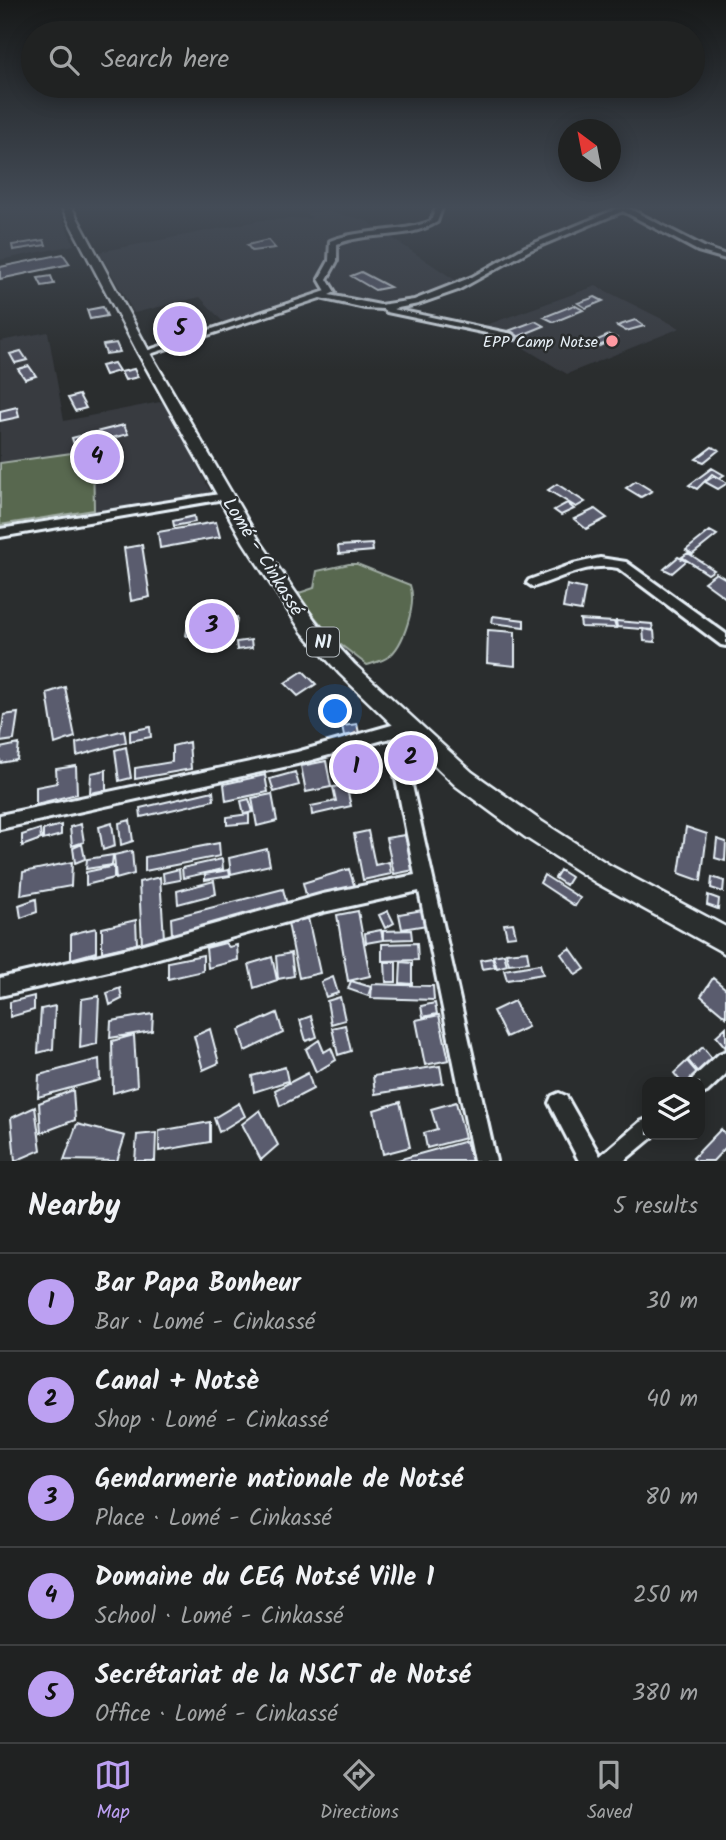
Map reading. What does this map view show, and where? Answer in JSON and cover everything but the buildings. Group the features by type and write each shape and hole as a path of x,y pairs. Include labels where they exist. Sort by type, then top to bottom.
{"highway":[{"name":"Lomé - Cinkassé","path":"96,262 252,543 309,627 404,729 464,779 533,829 603,874 726,941"}],"street":[{"path":"144,353 331,292 323,279 332,262"},
{"path":"380,307 399,306 443,292 503,262"},
{"path":"321,295 380,307 436,323 512,337"},
{"path":"0,533 226,496"},
{"path":"533,583 587,564 611,561 622,565 726,641"},
{"path":"0,822 297,758 404,729 398,754 485,1161"},
{"path":"0,987 126,958 323,903 426,881"},
{"path":"705,1080 726,1061"},
{"path":"559,1103 591,1161"},
{"path":"608,1161 642,1133"}],"shaded area":[{"path":"105,262 428,262 458,282 396,304 331,295 309,297 226,325 200,297 134,313"},
{"path":"596,286 680,328 567,374 486,325"},
{"path":"48,332 64,421 165,401 211,493 0,526 0,341"}],"green space":[{"path":"93,450 94,510 0,525 0,463"},
{"path":"357,564 410,585 412,593 408,624 399,644 386,658 367,665 332,638 296,594 314,588 317,571"}],"place":[{"name":"Secrétariat de la NSCT de Notsé","path":"180,329"},
{"name":"EPP Camp Notse","path":"612,341"},
{"name":"Domaine du CEG Notsé Ville 1","path":"97,457"},
{"name":"Gendarmerie nationale de Notsé","path":"212,626"},
{"name":"Canal + Notsè","path":"411,758"},
{"name":"Bar Papa Bonheur","path":"356,767"}]}
